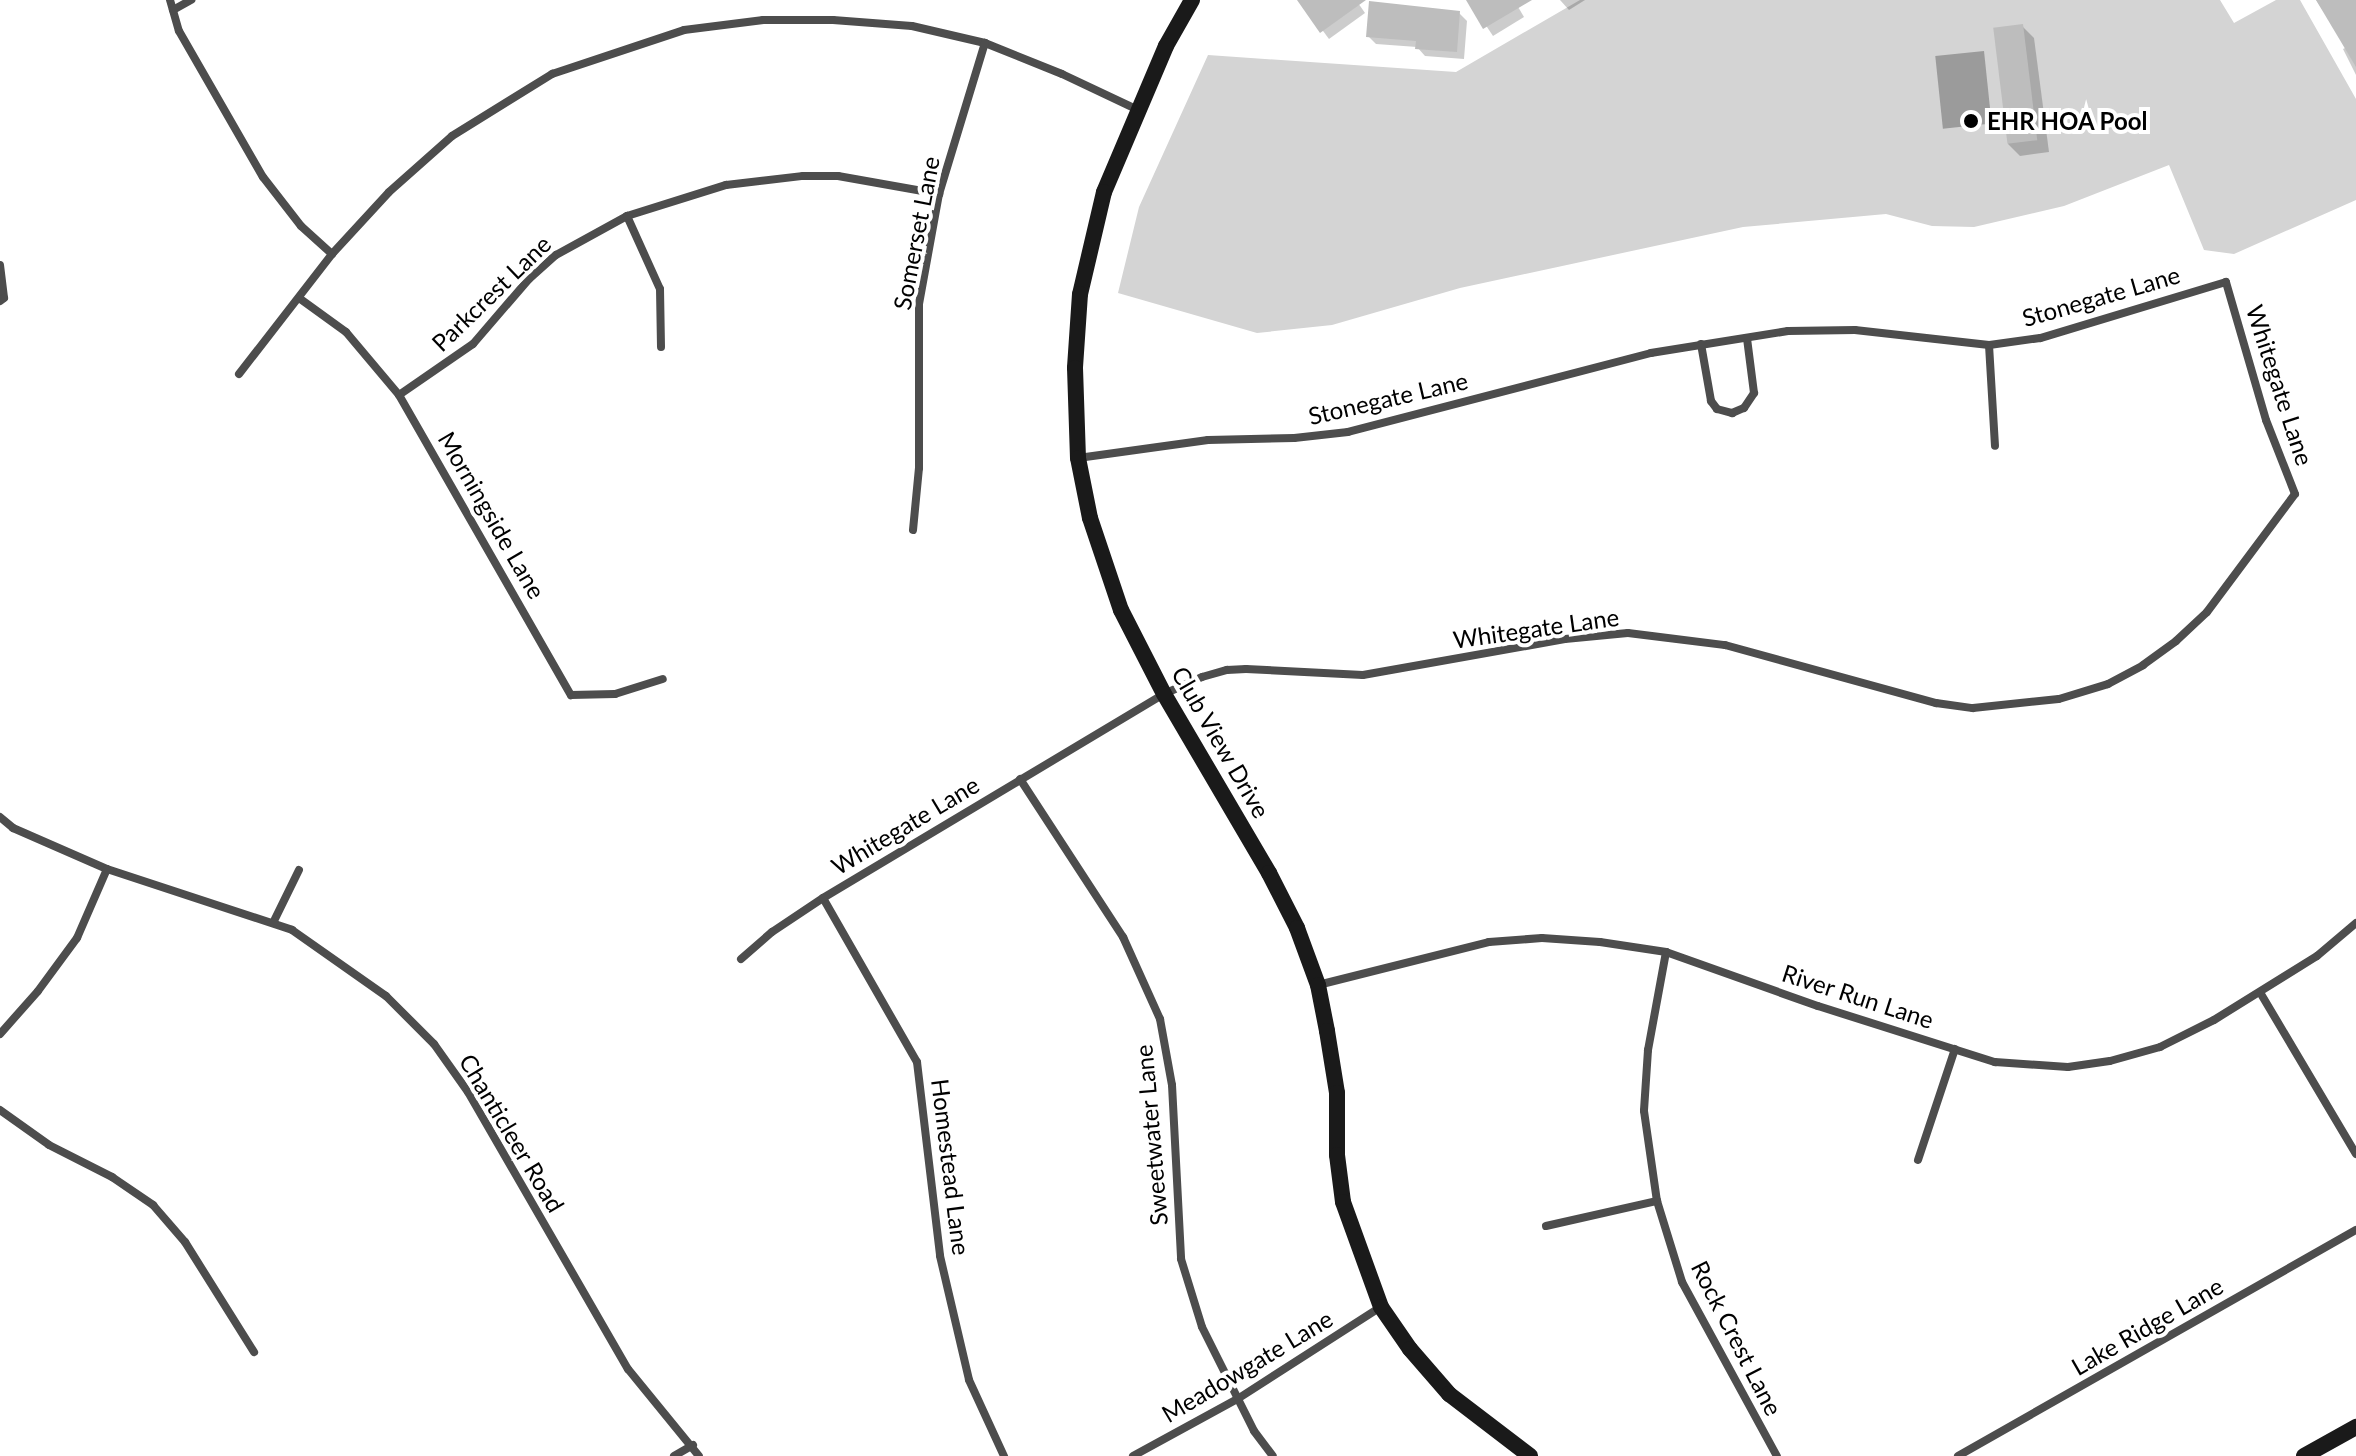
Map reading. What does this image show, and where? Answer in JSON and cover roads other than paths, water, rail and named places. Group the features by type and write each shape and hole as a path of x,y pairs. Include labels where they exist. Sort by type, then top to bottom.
{"street":[{"path":"170,0 179,31 263,177 301,226 332,254"},
{"path":"173,10 191,0"},
{"name":"Club View Drive","path":"1192,0 1138,110 1104,192 1080,294 1075,368 1078,458 1090,518 1121,610 1164,694 1269,873 1297,928 1318,985 1337,1093 1337,1155 1343,1202 1381,1307 1410,1349 1449,1394 1530,1456"},
{"path":"239,374 332,254 389,192 452,136 552,74 684,30 763,20 833,20 912,26 985,43 1062,74 1138,110"},
{"name":"Somerset Lane","path":"913,530 919,468 919,304 939,194 985,43"},
{"name":"Parkcrest Lane","path":"399,395 473,344 529,279 556,255 627,216 726,185 803,176 852,178 939,194"},
{"path":"627,216 660,289 661,347"},
{"path":"0,265 4,298 0,301"},
{"name":"Stonegate Lane","path":"1078,458 1208,440 1294,438 1348,432 1622,360 1788,331 1855,330 1989,345 2040,338 2226,282"},
{"name":"Whitegate Lane","path":"741,959 772,932 823,898 1020,779 1164,694 1227,670 1363,675 1565,639 1628,633 1725,645 1936,703 1973,708 2059,699 2108,684 2143,665 2207,612 2295,494 2266,420 2226,282"},
{"name":"Morningside Lane","path":"299,298 346,332 399,395 571,695 615,694 663,679"},
{"path":"1701,344 1711,401 1717,409 1732,413 1751,402 1754,393 1747,338"},
{"path":"1989,345 1995,446"},
{"name":"Sweetwater Lane","path":"1020,779 1123,937 1160,1019 1172,1085 1181,1259 1202,1327 1254,1431 1273,1456"},
{"name":"Chanticleer Road","path":"0,817 13,828 107,869 292,930 386,996 434,1044 468,1092 628,1369 699,1456"},
{"path":"0,1034 38,991 77,938 107,869"},
{"path":"273,923 299,870"},
{"name":"Homestead Lane","path":"823,898 917,1062 940,1256 969,1380 1004,1456"},
{"name":"River Run Lane","path":"1318,985 1489,942 1542,938 1666,952 1818,1006 1995,1062 2068,1067 2110,1061 2160,1047 2261,994 2317,956 2356,923"},
{"name":"Rock Crest Lane","path":"1666,952 1648,1050 1644,1111 1657,1201 1682,1282 1777,1456"},
{"path":"2261,994 2356,1154"},
{"path":"1918,1160 1955,1049"},
{"path":"0,1110 49,1145 112,1177 153,1205 185,1242 254,1352"},
{"path":"1546,1226 1657,1201"},
{"name":"Lake Ridge Lane","path":"1958,1456 2356,1230"},
{"name":"Meadowgate Lane","path":"1133,1456 1239,1398 1381,1307"},
{"path":"2304,1456 2356,1427"},
{"path":"674,1456 693,1445"}],"place":[{"name":"EHR HOA Pool","path":"1971,121"}]}
